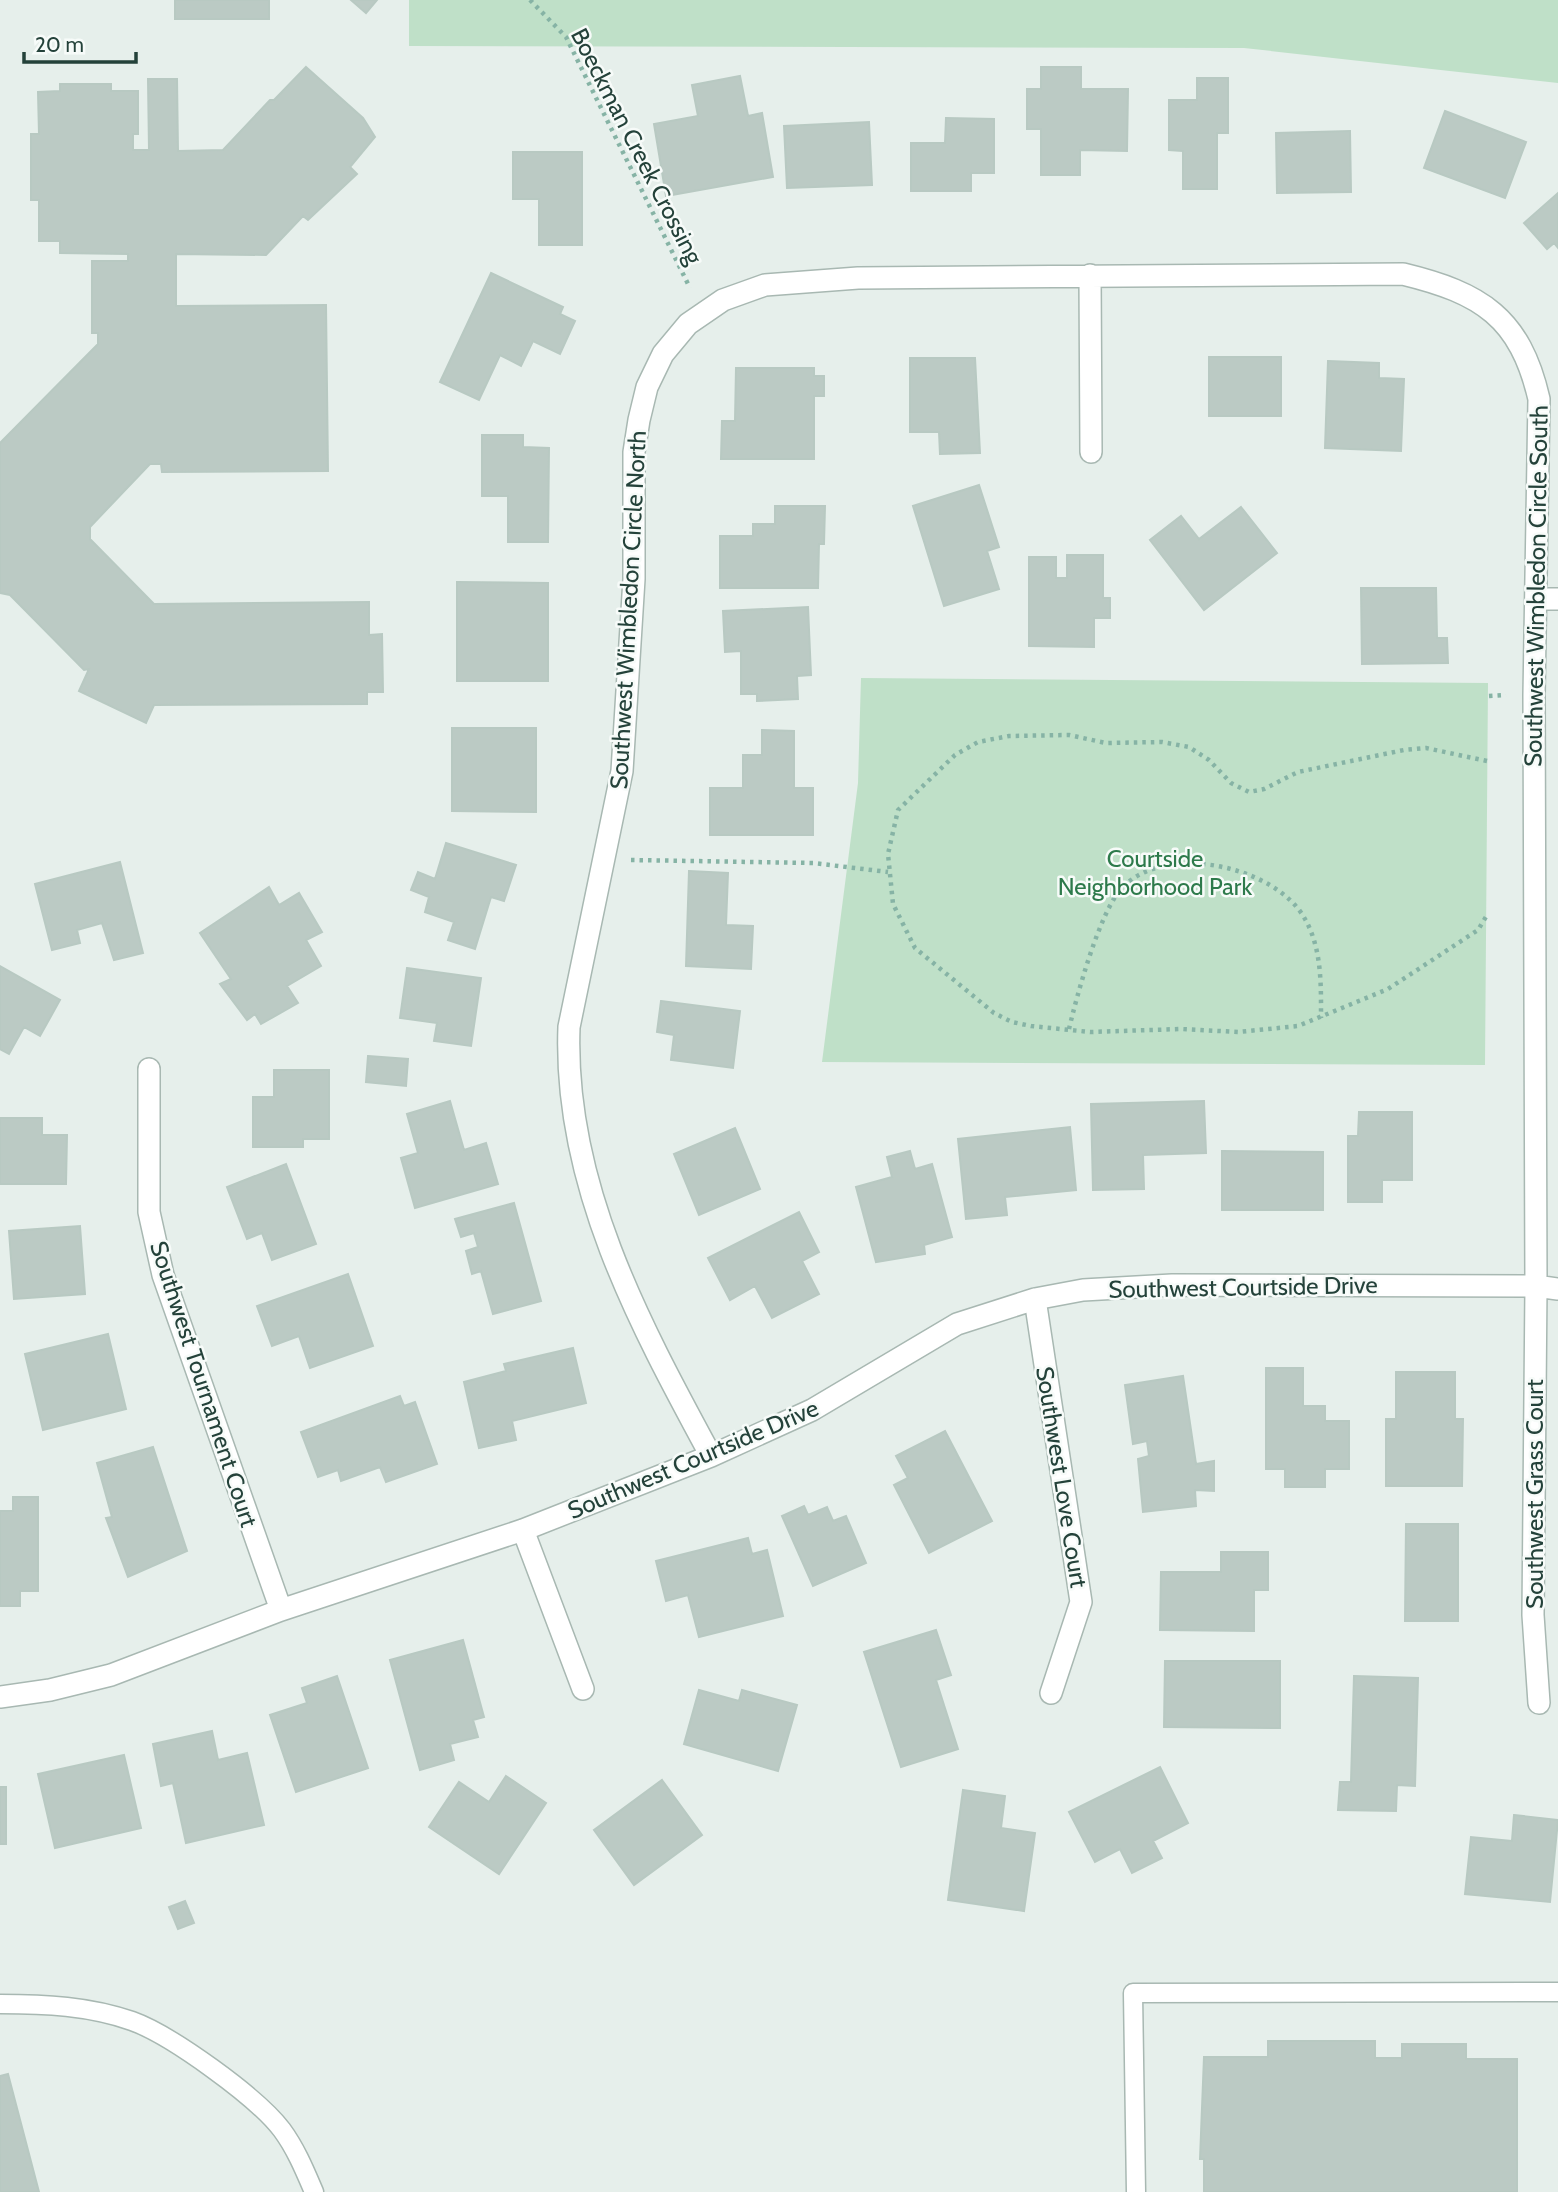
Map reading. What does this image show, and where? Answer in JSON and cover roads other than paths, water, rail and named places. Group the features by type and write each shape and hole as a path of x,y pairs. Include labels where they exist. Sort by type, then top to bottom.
{"street":[{"name":"Southwest Wimbledon Circle South","path":"1090,275 1403,274 1449,285 1487,307 1514,335 1531,366 1539,399 1547,599 1534,695 1536,1286"},
{"name":"Southwest Wimbledon Circle North","path":"711,1456 650,1344 589,1189 573,1125 568,1059 569,1027 606,860 622,771 634,579 634,452 647,387 663,355 688,324 723,300 765,285 858,278 1090,275"},
{"path":"1090,275 1091,452"},
{"name":"Southwest Tournament Court","path":"149,1069 149,1212 163,1275 281,1610"},
{"name":"Southwest Courtside Drive","path":"0,1697 50,1690 111,1675 281,1610 523,1530 711,1456 812,1410 957,1324 1035,1299 1083,1290 1172,1285 1536,1286 1558,1289"},
{"name":"Southwest Grass Court","path":"1536,1286 1533,1615 1539,1703"},
{"name":"Southwest Love Court","path":"1035,1299 1081,1602 1051,1693"},
{"path":"523,1530 583,1689"}],"lane":[{"path":"1136,2192 1133,1993 1558,1992"},
{"path":"0,2004 99,2011 134,2021 176,2046 248,2097 282,2130 304,2167 314,2192"}],"park label":[{"name":"Courtside Neighborhood Park","path":"1155,872"}]}
